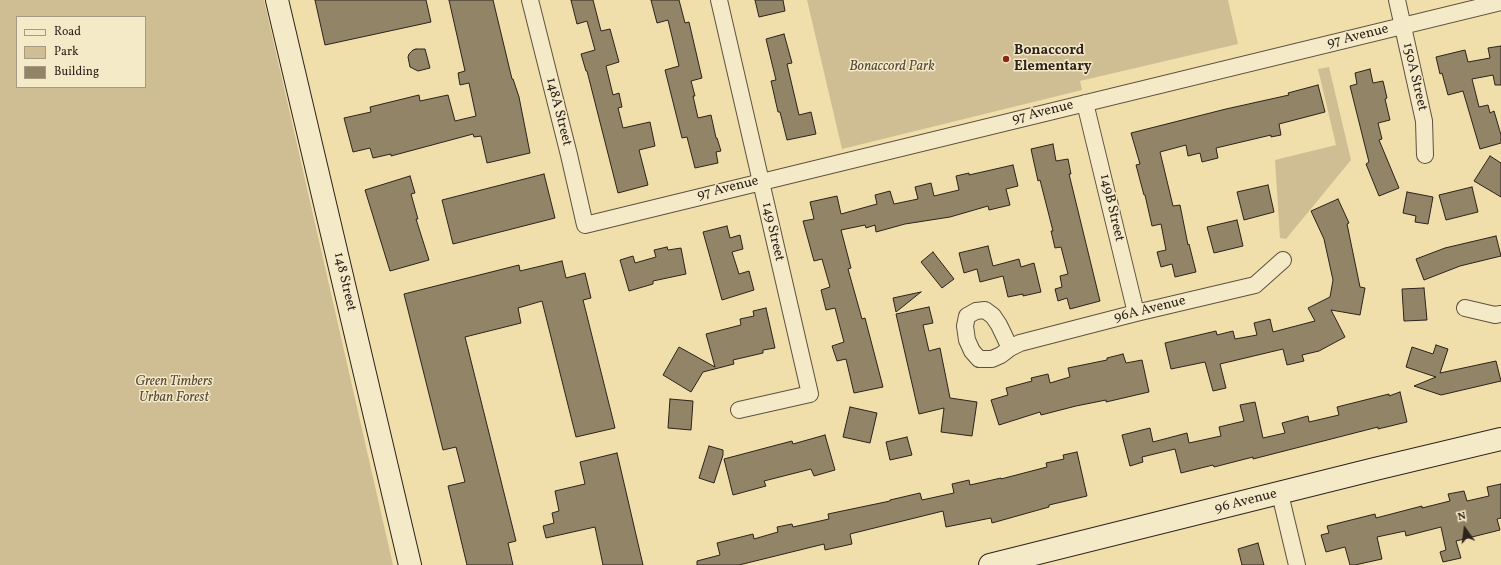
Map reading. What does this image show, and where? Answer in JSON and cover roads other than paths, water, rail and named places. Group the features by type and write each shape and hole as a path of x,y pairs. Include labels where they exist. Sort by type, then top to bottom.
{"main road":[{"name":"148 Street","path":"277,0 410,565"},
{"name":"96 Avenue","path":"990,565 1501,439"}],"street":[{"name":"148A Street","path":"530,0 585,225"},
{"name":"149 Street","path":"719,0 810,394 740,410"},
{"name":"150A Street","path":"1397,0 1424,121 1425,155"},
{"name":"97 Avenue","path":"585,225 1501,2"},
{"name":"149B Street","path":"1085,103 1136,313"},
{"name":"96A Avenue","path":"1010,348 1020,343 1136,313 1255,285 1283,260"},
{"path":"1465,308 1495,315 1501,314"},
{"path":"1280,494 1297,565"}],"place":[{"name":"Bonaccord Elementary","path":"1006,59"}],"park label":[{"name":"Bonaccord Park","path":"892,67"},
{"name":"Green Timbers Urban Forest","path":"174,390"}]}
